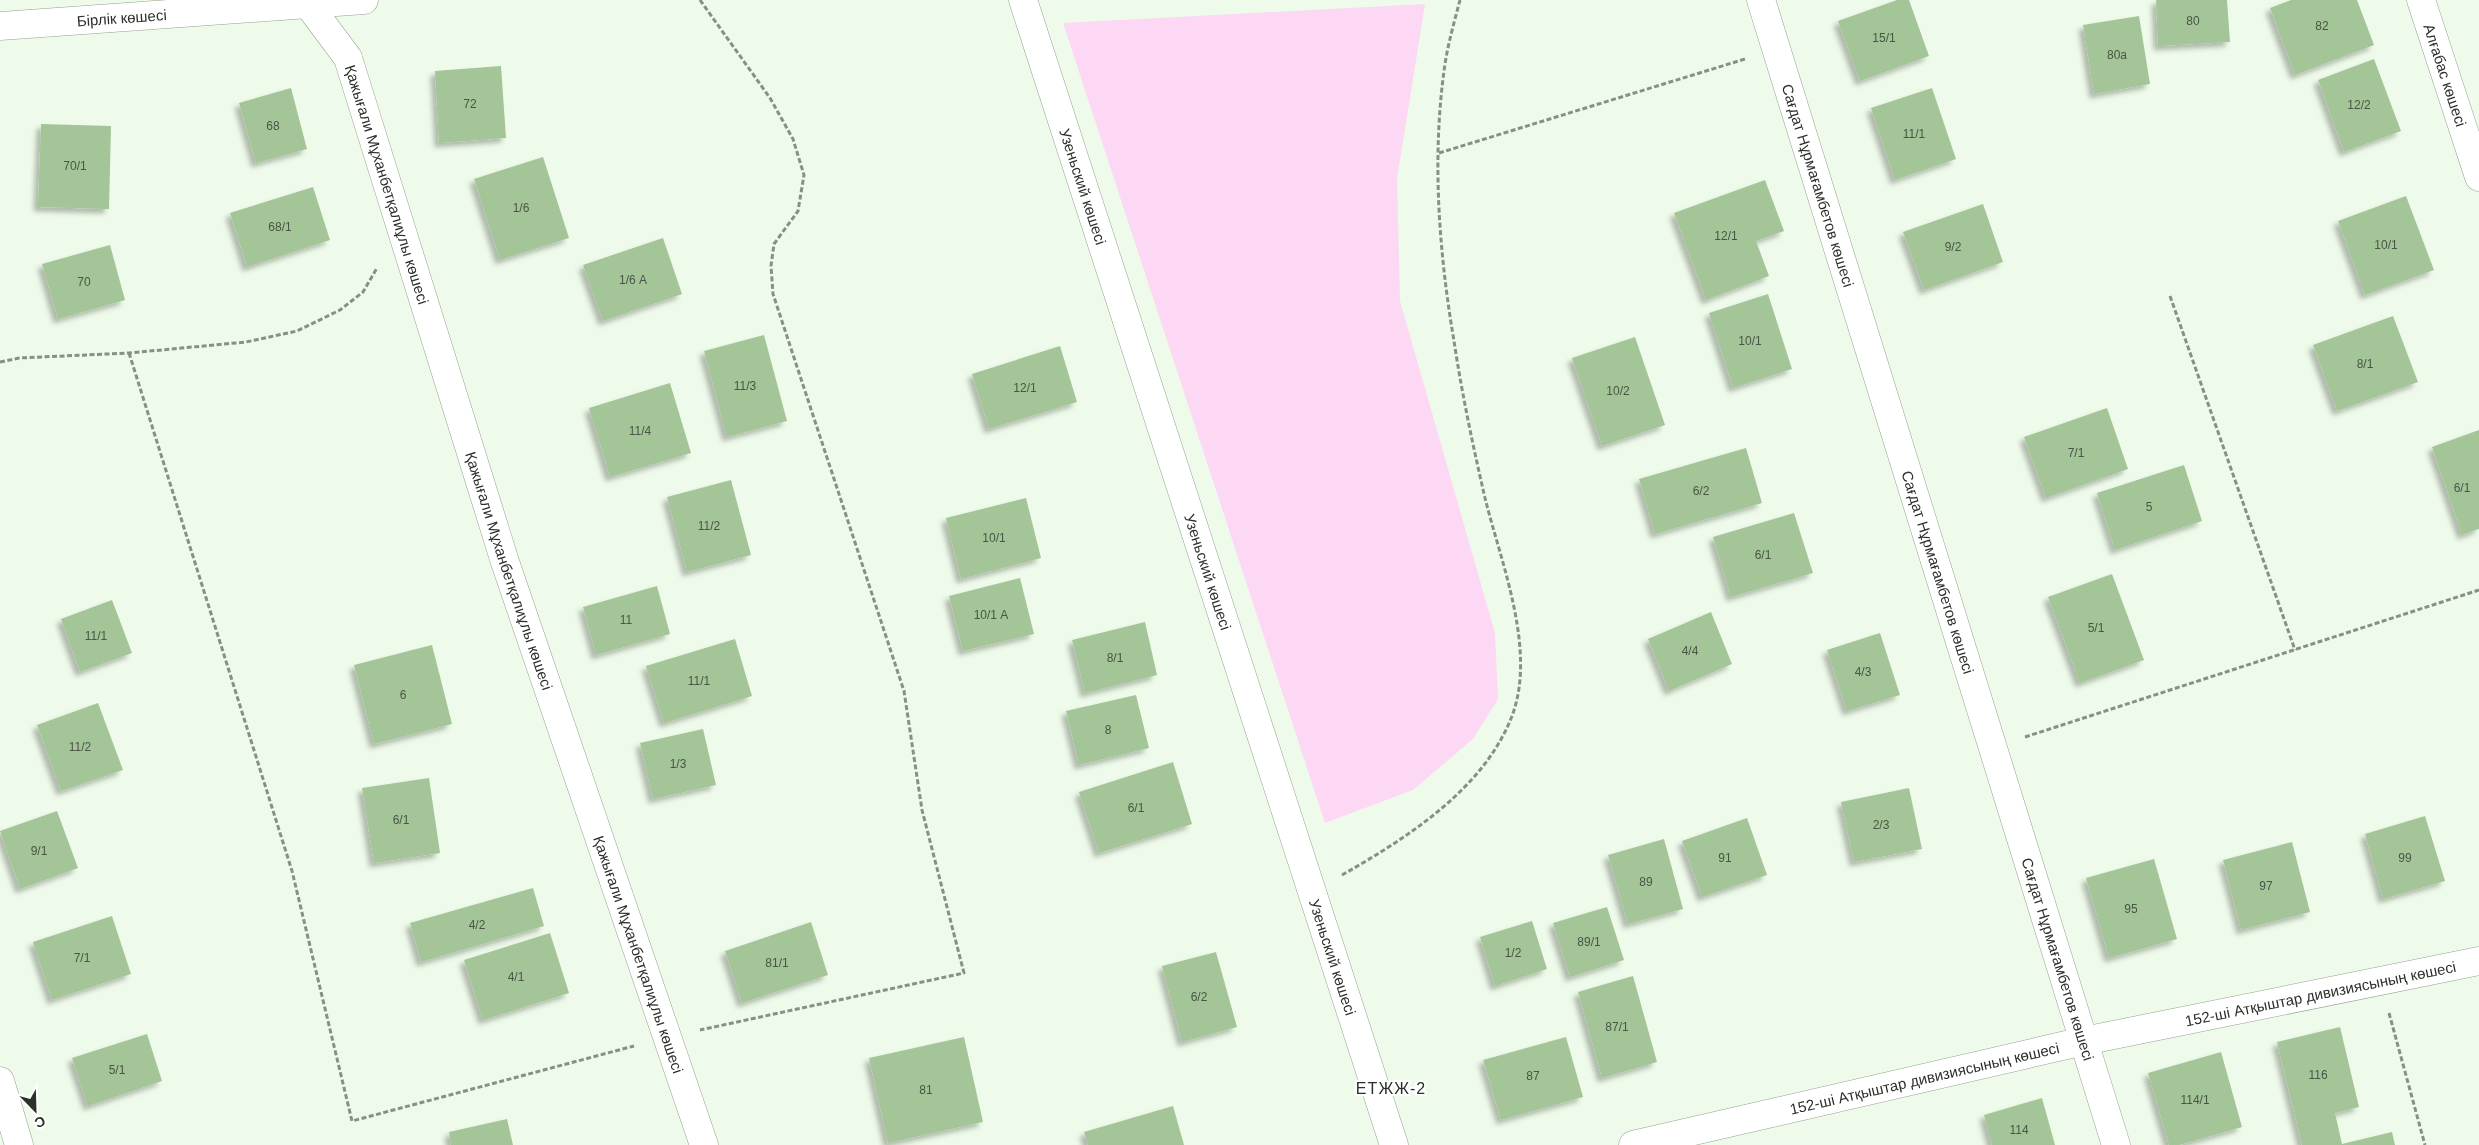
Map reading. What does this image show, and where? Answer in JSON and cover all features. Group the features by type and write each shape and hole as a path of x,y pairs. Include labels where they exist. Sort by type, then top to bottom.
{"street":[{"name":"Бірлік көшесі","path":"0,26 364,0"},
{"name":"Узеньский көшесі","path":"1023,0 1394,1145"},
{"name":"Сағдат Нұрмағамбетов көшесі","path":"1761,0 2116,1145"},
{"name":"Алғабас көшесі","path":"2422,0 2479,177"},
{"name":"Қажығали Мұханбетқалиұлы көшесі","path":"307,3 348,58 505,562 704,1145"},
{"name":"152-ші Атқыштар дивизиясының көшесі","path":"1634,1145 2084,1041 2479,961"},
{"path":"0,1081 19,1145"}],"path":[{"path":"128,353 292,871 352,1120 667,1037 964,974 922,810 904,691 773,294 770,266 774,244 798,211 804,175 793,138 770,98 700,0"},
{"path":"1312,893 1389,848 1444,807 1494,752 1512,715 1520,685 1519,649 1513,611 1482,483 1454,342 1441,250 1439,153 1444,70 1460,0"},
{"path":"1439,153 1776,50"},
{"path":"0,362 19,358 128,353 246,342 297,331 340,310 363,292 382,261 400,223"},
{"path":"2170,296 2295,650"},
{"path":"1993,747 2479,590"},
{"path":"2380,981 2425,1145"}],"shaded area":[{"path":"1425,4 1397,179 1400,301 1495,633 1498,699 1473,739 1413,790 1325,823 1063,23"}],"building":[{"path":"1897,0 1909,0 1929,56 1860,81 1838,21"},
{"path":"2156,0 2227,0 2230,42 2158,46"},
{"path":"2291,0 2357,0 2374,45 2295,75 2270,8"},
{"path":"2139,16 2150,84 2094,94 2083,25"},
{"path":"2374,59 2401,131 2344,152 2318,80"},
{"path":"501,66 506,138 439,143 435,71"},
{"path":"291,88 307,149 256,163 239,103"},
{"path":"1932,88 1956,159 1895,180 1871,108"},
{"path":"41,124 111,126 109,209 38,207"},
{"path":"543,157 569,238 500,260 474,179"},
{"path":"1765,180 1784,231 1756,241 1769,276 1706,300 1674,213"},
{"path":"313,187 330,240 247,267 230,213"},
{"path":"2406,196 2434,270 2365,295 2338,221"},
{"path":"1983,204 2003,262 1924,290 1903,232"},
{"path":"663,238 682,294 603,321 583,265"},
{"path":"110,245 125,300 58,319 42,264"},
{"path":"1768,294 1792,369 1733,388 1709,313"},
{"path":"2393,316 2418,382 2337,411 2313,345"},
{"path":"764,335 787,421 727,437 704,351"},
{"path":"1635,337 1665,425 1602,446 1572,358"},
{"path":"1060,346 1077,402 989,429 972,374"},
{"path":"670,383 691,453 610,477 589,408"},
{"path":"2107,408 2128,469 2046,498 2024,437"},
{"path":"2479,430 2479,529 2462,535 2432,447"},
{"path":"1746,448 1762,503 1655,534 1639,479"},
{"path":"2184,465 2202,521 2115,550 2097,493"},
{"path":"731,480 751,555 687,572 667,497"},
{"path":"1026,498 1041,558 961,579 946,518"},
{"path":"1794,513 1813,573 1731,597 1713,537"},
{"path":"2112,574 2144,660 2080,683 2048,597"},
{"path":"1020,578 1034,634 963,651 949,596"},
{"path":"657,586 670,634 596,655 583,607"},
{"path":"112,600 132,653 80,672 61,619"},
{"path":"1711,612 1732,664 1669,691 1648,639"},
{"path":"1145,622 1157,675 1085,693 1072,640"},
{"path":"1880,633 1900,695 1847,711 1827,650"},
{"path":"735,639 752,696 664,723 646,666"},
{"path":"432,645 452,724 374,744 354,665"},
{"path":"1136,695 1149,748 1079,765 1066,711"},
{"path":"98,703 123,770 61,791 37,725"},
{"path":"703,729 716,785 653,799 640,743"},
{"path":"1173,762 1192,824 1099,853 1079,792"},
{"path":"429,778 440,853 374,863 362,788"},
{"path":"1909,788 1922,849 1854,862 1841,802"},
{"path":"57,811 78,868 20,889 0,831"},
{"path":"2425,816 2445,881 2383,899 2365,834"},
{"path":"1747,818 1767,875 1702,897 1682,841"},
{"path":"1664,839 1683,909 1628,924 1608,855"},
{"path":"2292,842 2310,912 2241,930 2223,860"},
{"path":"2154,859 2177,939 2109,958 2086,878"},
{"path":"533,888 544,926 421,962 410,923"},
{"path":"1607,907 1624,960 1570,977 1553,923"},
{"path":"112,916 131,974 52,1000 33,942"},
{"path":"1532,921 1547,969 1495,986 1480,937"},
{"path":"811,922 828,975 742,1003 725,951"},
{"path":"550,933 569,993 483,1020 464,960"},
{"path":"1216,952 1237,1027 1182,1042 1162,966"},
{"path":"1633,976 1657,1062 1602,1078 1578,992"},
{"path":"2340,1027 2359,1107 2335,1113 2342,1144 2392,1132 2395,1145 2302,1145 2277,1042"},
{"path":"147,1034 162,1081 88,1106 72,1058"},
{"path":"964,1037 983,1122 888,1143 869,1058"},
{"path":"1566,1037 1583,1097 1501,1120 1483,1060"},
{"path":"2221,1052 2242,1127 2179,1145 2169,1145 2148,1073"},
{"path":"2042,1098 2055,1145 1992,1145 1984,1115"},
{"path":"1173,1106 1184,1145 1088,1145 1084,1132"},
{"path":"507,1119 513,1145 451,1145 449,1132"}],"district":[{"name":"ЕТЖЖ-2","path":"1391,1088"}]}
